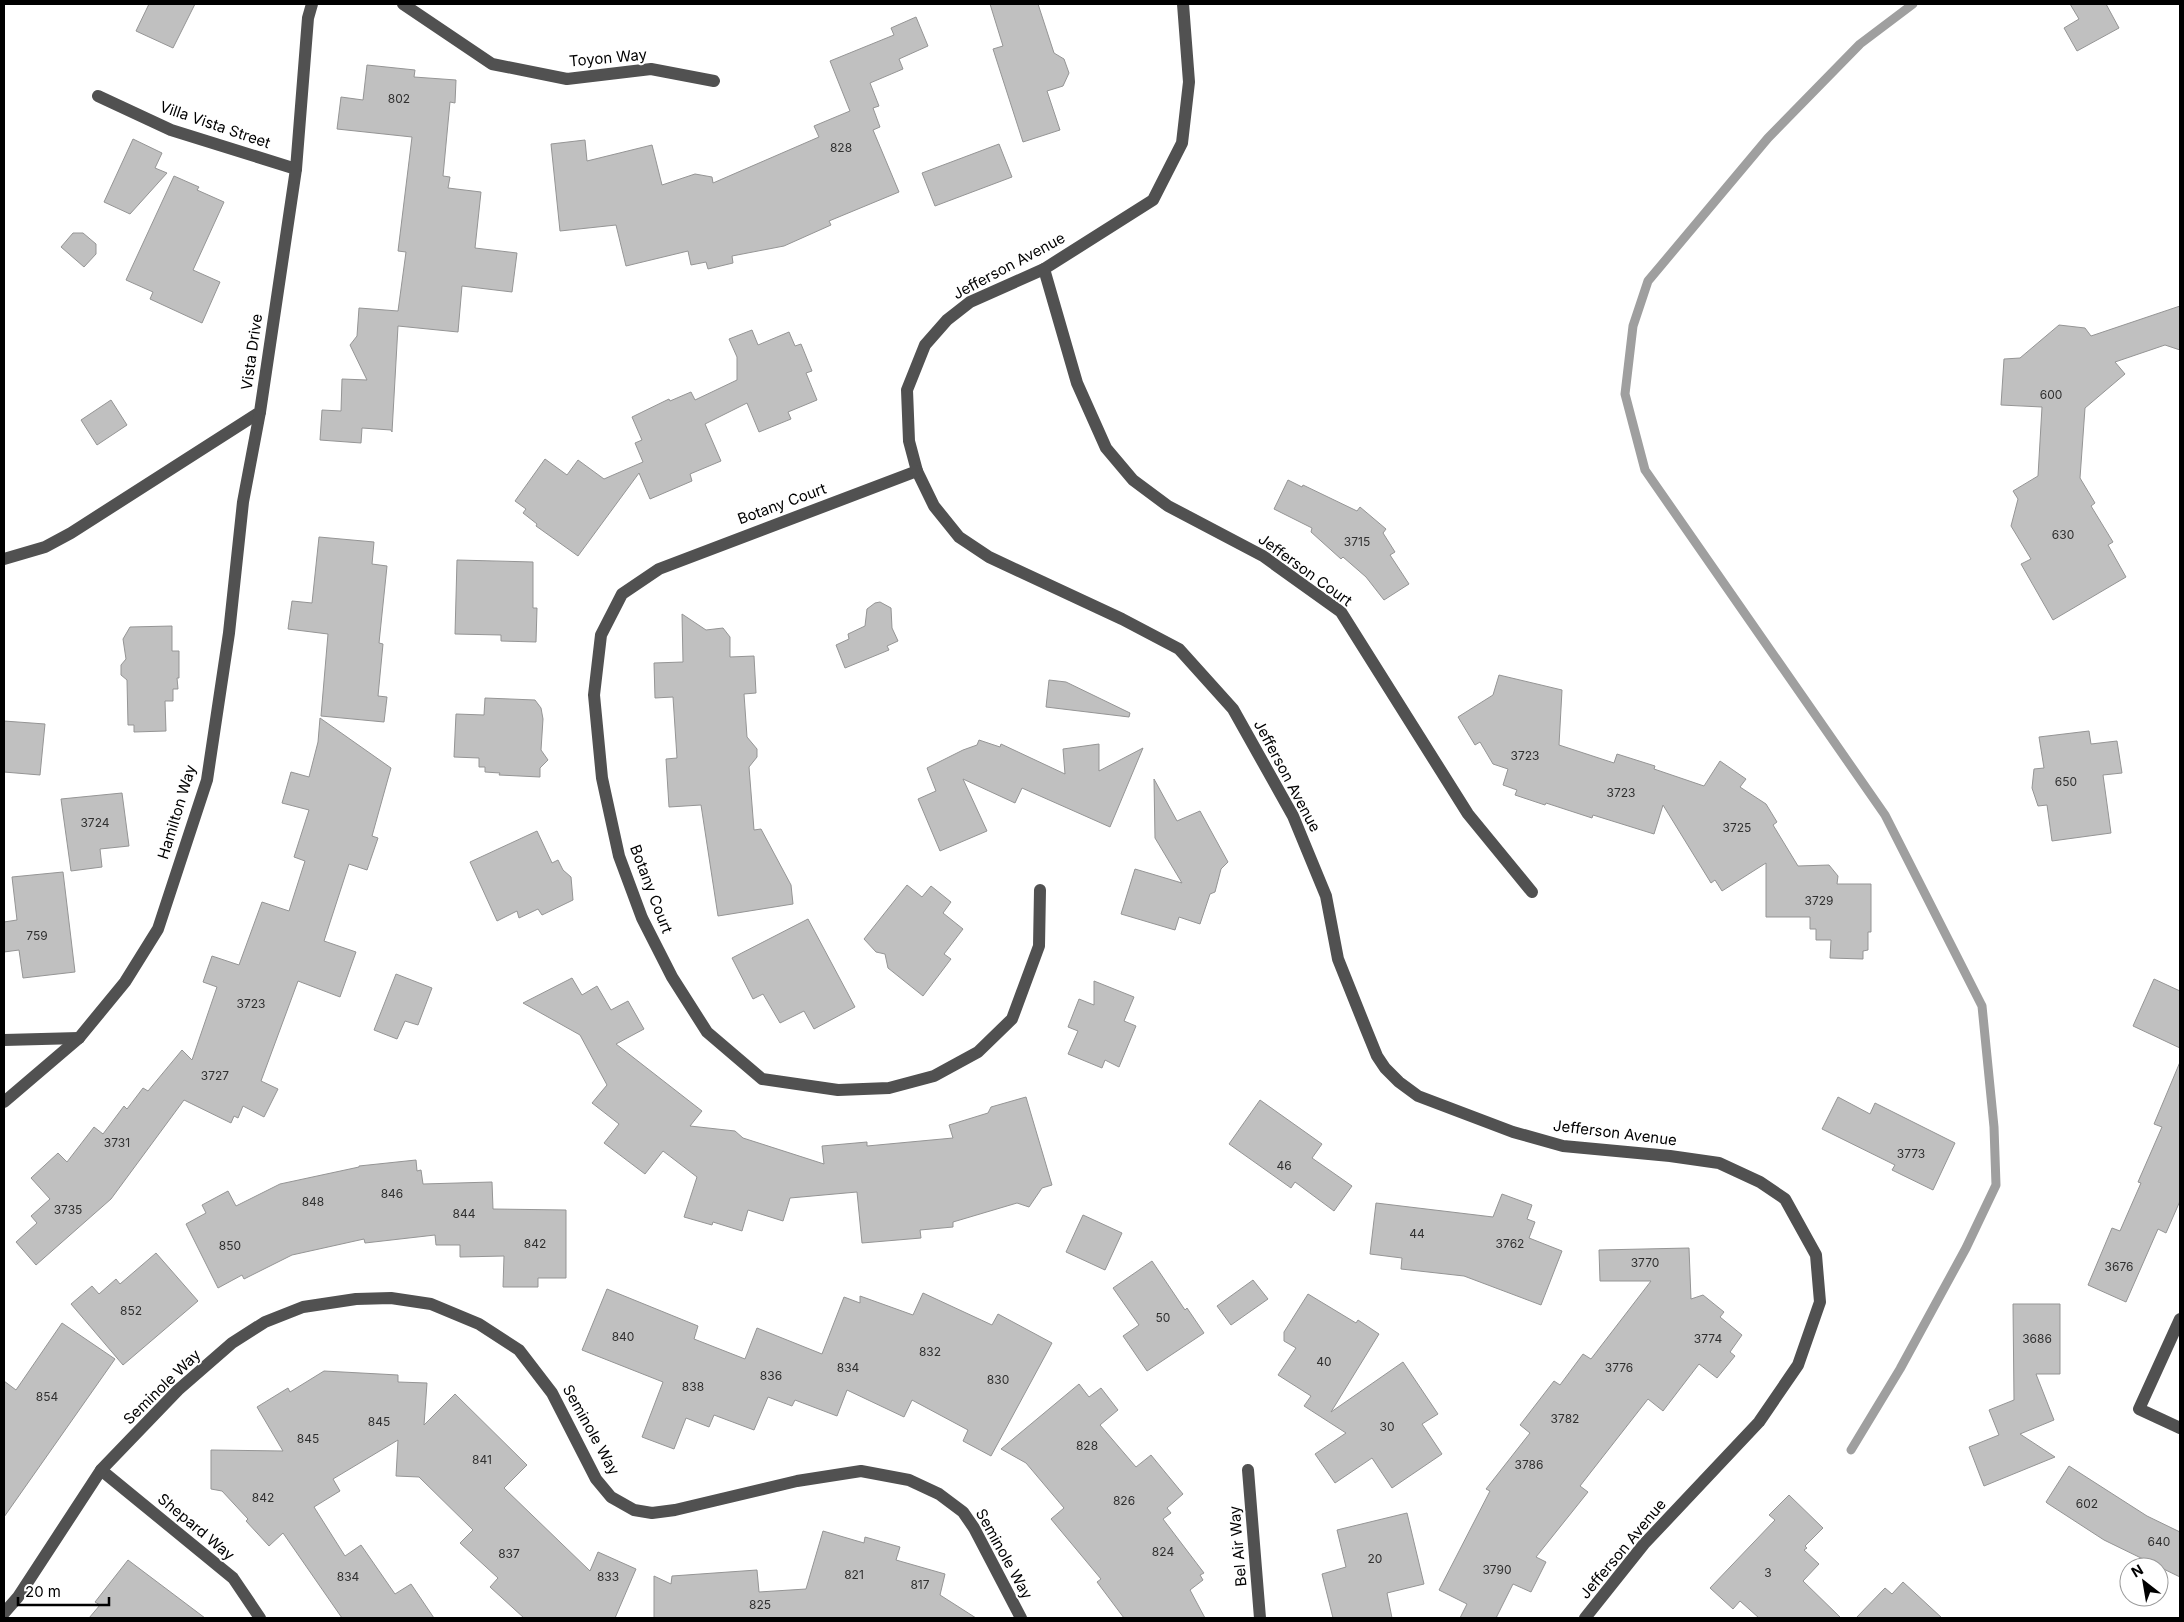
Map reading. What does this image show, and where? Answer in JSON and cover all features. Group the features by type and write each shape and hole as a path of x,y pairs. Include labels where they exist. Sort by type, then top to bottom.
{"street":[{"name":"Vista Drive","path":"4,559 45,547 71,533 260,412 296,169 308,18 312,4"},
{"name":"Toyon Way","path":"403,4 492,64 567,79 651,69 714,81"},
{"name":"Jefferson Avenue","path":"1183,4 1189,82 1182,143 1153,200 1044,270 970,302 946,320 925,345 908,390 909,441 917,471 934,506 959,538 989,557 1122,619 1179,649 1233,709 1293,816 1326,896 1338,959 1377,1056 1385,1068 1399,1082 1418,1096 1513,1132 1563,1146 1670,1156 1719,1163 1760,1182 1785,1199 1816,1255 1820,1302 1798,1365 1759,1422 1644,1544 1585,1618"},
{"name":"Villa Vista Street","path":"98,96 171,130 296,169"},
{"name":"Jefferson Court","path":"1044,270 1077,383 1106,448 1133,480 1168,506 1264,556 1341,612 1468,814 1532,892"},
{"name":"Hamilton Way","path":"4,1102 79,1038 126,982 158,929 207,780 229,633 243,502 260,412"},
{"name":"Botany Court","path":"917,471 659,569 622,594 601,635 594,695 602,778 619,856 642,918 672,977 707,1032 762,1079 838,1090 890,1088 934,1076 978,1052 1012,1019 1039,946 1040,890"},
{"path":"4,1040 79,1038"},
{"name":"Seminole Way","path":"4,1613 18,1597 101,1470 178,1390 232,1343 265,1322 303,1308 356,1299 391,1298 431,1304 479,1324 519,1350 552,1393 596,1479 611,1497 634,1510 652,1513 675,1510 797,1481 861,1471 909,1480 939,1494 963,1512 974,1528 1022,1618"},
{"path":"2180,1320 2139,1409 2180,1428"},
{"name":"Shepard Way","path":"101,1470 233,1578 260,1618"},
{"name":"Bel Air Way","path":"1248,1470 1260,1618"}],"building":[{"path":"149,4 195,4 173,48 136,31"},
{"path":"990,4 1038,4 1054,53 1064,59 1069,73 1063,86 1047,91 1060,130 1023,142 993,49 1003,46"},
{"path":"2070,4 2106,4 2119,28 2077,51 2064,28 2079,19"},
{"path":"916,17 928,46 899,59 903,69 870,83 879,106 873,108 880,127 873,130 899,192 829,221 831,225 784,246 732,256 733,263 708,269 706,262 691,265 688,251 626,266 616,225 560,231 551,144 585,140 587,161 652,145 662,185 695,174 712,177 713,183 819,137 814,126 850,111 830,61 894,35 891,28"},
{"path":"367,65 415,70 414,77 456,80 455,103 450,102 443,176 450,177 448,188 481,192 475,248 517,253 512,292 462,286 458,332 398,326 392,432 391,430 362,428 361,443 320,440 322,410 341,411 342,379 367,380 350,345 357,336 359,308 398,311 406,252 398,251 412,137 337,129 341,97 363,100"},
{"path":"133,139 162,153 155,168 167,173 130,214 104,202"},
{"path":"999,144 1012,177 935,206 922,173"},
{"path":"174,176 199,187 197,190 224,202 193,270 220,282 202,323 150,299 153,292 126,280"},
{"path":"73,233 83,233 96,244 96,254 84,267 61,247"},
{"path":"2180,306 2180,350 2165,345 2115,362 2125,374 2085,408 2080,478 2095,503 2091,506 2113,542 2108,545 2126,577 2053,620 2021,564 2031,559 2011,526 2018,499 2013,491 2038,476 2042,407 2001,405 2004,359 2020,358 2059,325 2085,328 2091,336"},
{"path":"752,330 758,345 789,332 795,346 801,344 812,371 806,373 817,400 788,412 791,419 759,432 747,403 705,424 721,461 690,474 692,481 650,499 639,473 578,556 536,526 537,524 523,513 526,509 515,501 545,459 567,475 578,460 604,479 643,462 635,443 642,440 632,417 669,399 670,401 691,392 695,400 737,380 737,357 729,339"},
{"path":"111,400 127,425 97,445 81,420"},
{"path":"1288,480 1302,487 1303,485 1357,511 1360,507 1386,529 1383,533 1395,552 1390,555 1409,584 1384,600 1366,577 1343,557 1341,559 1311,532 1312,528 1274,509"},
{"path":"319,537 374,542 372,564 387,566 379,643 383,644 378,696 387,697 384,722 321,716 328,634 288,629 292,601 312,603"},
{"path":"457,560 533,562 533,608 537,608 536,642 501,641 501,635 455,634"},
{"path":"880,602 891,608 892,628 898,641 887,646 889,650 845,668 836,645 849,639 848,634 865,626 867,609"},
{"path":"682,614 706,630 723,628 730,637 730,657 754,656 756,693 744,694 747,737 757,749 757,757 749,767 754,830 761,829 791,885 793,904 718,916 701,805 669,807 666,759 677,758 673,697 655,698 654,663 683,662"},
{"path":"172,626 172,651 179,651 179,678 177,678 178,689 173,689 173,701 165,701 166,731 134,732 134,725 128,725 127,680 121,675 121,665 126,659 123,639 130,627"},
{"path":"1499,675 1562,690 1559,745 1614,763 1617,754 1655,766 1654,769 1704,786 1720,761 1746,779 1740,787 1766,804 1777,822 1773,825 1798,866 1829,865 1838,876 1837,884 1871,884 1871,932 1868,932 1868,950 1863,951 1863,959 1830,958 1831,940 1816,940 1816,929 1810,929 1810,917 1766,917 1766,863 1722,891 1715,880 1711,883 1663,805 1654,834 1593,815 1592,818 1515,795 1517,790 1503,785 1508,769 1493,764 1480,742 1475,745 1458,717 1493,695"},
{"path":"1049,680 1066,682 1130,713 1129,717 1046,707"},
{"path":"485,698 535,700 541,708 543,719 541,750 548,760 540,768 540,777 499,775 500,773 485,772 485,767 479,767 479,758 454,757 456,714 484,715"},
{"path":"320,718 391,768 372,836 378,838 367,870 349,864 324,941 356,952 340,997 298,981 261,1081 278,1089 264,1117 243,1106 238,1118 234,1116 231,1123 184,1100 111,1199 36,1265 16,1242 37,1223 31,1216 50,1199 31,1178 58,1153 67,1162 94,1127 103,1134 124,1106 127,1109 143,1088 148,1091 182,1050 192,1060 217,987 203,982 212,956 239,965 262,902 289,911 305,861 294,857 309,810 282,803 291,772 309,777 318,742"},
{"path":"4,721 45,724 40,775 4,772"},
{"path":"2089,731 2091,744 2117,741 2122,773 2103,775 2111,833 2052,841 2047,805 2038,806 2032,788 2034,769 2044,768 2039,737"},
{"path":"979,740 1000,747 1001,744 1065,774 1063,749 1099,744 1099,771 1143,748 1110,827 1022,788 1015,803 963,779 987,831 940,851 918,799 936,791 927,768 977,745"},
{"path":"1154,779 1177,821 1200,811 1228,862 1221,869 1215,892 1210,894 1200,924 1179,917 1175,930 1121,914 1135,869 1182,883 1155,838"},
{"path":"122,793 129,846 100,849 102,867 71,871 61,799"},
{"path":"537,831 552,863 558,860 563,870 571,877 573,900 542,915 538,909 519,918 517,911 497,921 470,862"},
{"path":"63,872 75,972 23,978 19,950 4,952 4,922 17,920 12,877"},
{"path":"907,885 922,897 931,886 951,902 943,913 963,929 944,954 951,959 923,996 888,968 885,954 876,952 864,939"},
{"path":"808,919 855,1007 814,1029 804,1011 780,1023 763,994 753,999 732,958"},
{"path":"396,974 432,988 418,1025 405,1021 397,1039 374,1030"},
{"path":"572,978 582,995 597,986 611,1010 628,1001 644,1029 616,1044 702,1111 690,1126 735,1131 743,1138 824,1164 822,1146 867,1142 867,1146 953,1138 949,1125 988,1113 991,1107 1026,1097 1052,1185 1042,1188 1029,1207 1017,1203 953,1222 953,1227 920,1230 921,1238 862,1243 857,1192 790,1198 783,1221 748,1210 742,1231 713,1222 712,1225 684,1217 697,1177 663,1151 645,1174 604,1143 619,1124 592,1103 607,1085 580,1035 523,1003"},
{"path":"2154,979 2180,991 2180,1048 2133,1026"},
{"path":"1094,981 1134,997 1124,1021 1136,1026 1119,1067 1105,1060 1102,1068 1068,1054 1078,1031 1068,1027 1079,999 1094,1005"},
{"path":"2180,1062 2180,1201 2166,1233 2158,1229 2126,1302 2088,1285 2112,1228 2120,1231 2141,1183 2138,1182 2162,1127 2154,1124"},
{"path":"1838,1097 1870,1114 1875,1103 1955,1143 1933,1190 1892,1170 1895,1165 1822,1129"},
{"path":"1260,1100 1322,1144 1312,1158 1352,1186 1334,1211 1295,1182 1291,1188 1229,1144"},
{"path":"416,1160 417,1171 421,1170 423,1184 492,1182 493,1209 566,1210 566,1278 538,1278 538,1287 503,1287 504,1256 460,1257 460,1245 436,1245 435,1235 365,1243 364,1239 292,1255 244,1279 242,1275 218,1288 186,1224 206,1213 202,1205 228,1191 236,1206 280,1184 359,1166"},
{"path":"1502,1194 1532,1205 1527,1219 1535,1222 1529,1238 1562,1251 1541,1305 1464,1276 1401,1269 1402,1258 1370,1254 1376,1203 1493,1217"},
{"path":"1083,1215 1122,1233 1105,1270 1066,1252"},
{"path":"1689,1248 1691,1299 1703,1295 1724,1312 1720,1317 1742,1335 1730,1352 1735,1356 1717,1378 1699,1364 1663,1411 1648,1399 1580,1486 1588,1492 1536,1557 1546,1562 1531,1592 1513,1584 1496,1618 1460,1618 1467,1604 1439,1590 1490,1491 1486,1489 1530,1433 1520,1425 1554,1381 1560,1385 1583,1354 1591,1359 1651,1281 1600,1281 1599,1250"},
{"path":"156,1253 198,1301 123,1365 71,1304 92,1286 99,1294 116,1279 120,1284"},
{"path":"1152,1261 1185,1310 1187,1308 1204,1333 1147,1371 1123,1336 1139,1325 1113,1288"},
{"path":"1253,1280 1268,1299 1231,1325 1217,1306"},
{"path":"607,1289 698,1326 694,1339 745,1359 757,1328 822,1354 844,1297 860,1303 860,1296 913,1315 923,1293 992,1325 998,1314 1052,1343 991,1456 963,1441 968,1430 912,1400 904,1417 847,1390 837,1416 795,1400 792,1406 768,1397 754,1430 714,1415 709,1427 686,1418 674,1449 642,1437 663,1382 582,1350"},
{"path":"1308,1294 1356,1323 1358,1320 1379,1334 1331,1412 1403,1362 1438,1414 1422,1424 1442,1454 1392,1488 1372,1458 1335,1483 1315,1454 1346,1433 1304,1406 1311,1396 1278,1375 1296,1348 1284,1341 1284,1332"},
{"path":"2013,1304 2060,1304 2060,1374 2036,1374 2054,1420 2020,1434 2055,1457 1984,1486 1969,1447 1999,1435 1989,1410 2014,1400"},
{"path":"62,1323 115,1359 4,1517 4,1381 16,1390"},
{"path":"324,1371 398,1375 398,1382 427,1383 424,1425 455,1394 527,1465 504,1488 590,1571 598,1552 636,1569 615,1618 524,1618 490,1587 498,1578 460,1543 473,1530 419,1477 396,1476 398,1440 333,1479 340,1491 314,1507 345,1556 361,1545 395,1594 411,1584 434,1618 342,1618 283,1533 269,1546 246,1521 248,1519 222,1491 211,1489 211,1450 283,1451 257,1407 288,1388 290,1392"},
{"path":"1079,1384 1089,1397 1101,1388 1118,1410 1100,1425 1136,1467 1151,1455 1183,1494 1167,1508 1171,1513 1163,1519 1204,1573 1200,1575 1203,1580 1190,1590 1205,1618 1124,1618 1097,1582 1101,1579 1051,1519 1064,1508 1026,1463 1001,1449"},
{"path":"2069,1466 2147,1516 2180,1532 2180,1577 2169,1572 2169,1557 2139,1557 2104,1540 2046,1502"},
{"path":"1789,1495 1823,1528 1805,1546 1807,1548 1804,1550 1819,1564 1803,1581 1841,1618 1759,1618 1740,1601 1733,1609 1710,1588 1775,1520 1769,1515"},
{"path":"1407,1513 1424,1584 1387,1593 1392,1618 1333,1618 1322,1574 1346,1567 1337,1530"},
{"path":"823,1531 864,1543 865,1537 900,1547 896,1560 945,1574 940,1595 976,1618 654,1618 654,1576 671,1584 672,1576 757,1570 759,1592 806,1589"},
{"path":"128,1560 205,1618 89,1618 100,1605 95,1602"},
{"path":"1903,1582 1942,1618 1856,1618 1885,1588 1892,1594"}],"waterway":[{"path":"1851,1450 1900,1369 1966,1248 1996,1185 1994,1127 1982,1006 1885,815 1645,470 1625,394 1633,326 1648,281 1768,138 1860,44 1913,4"}]}
